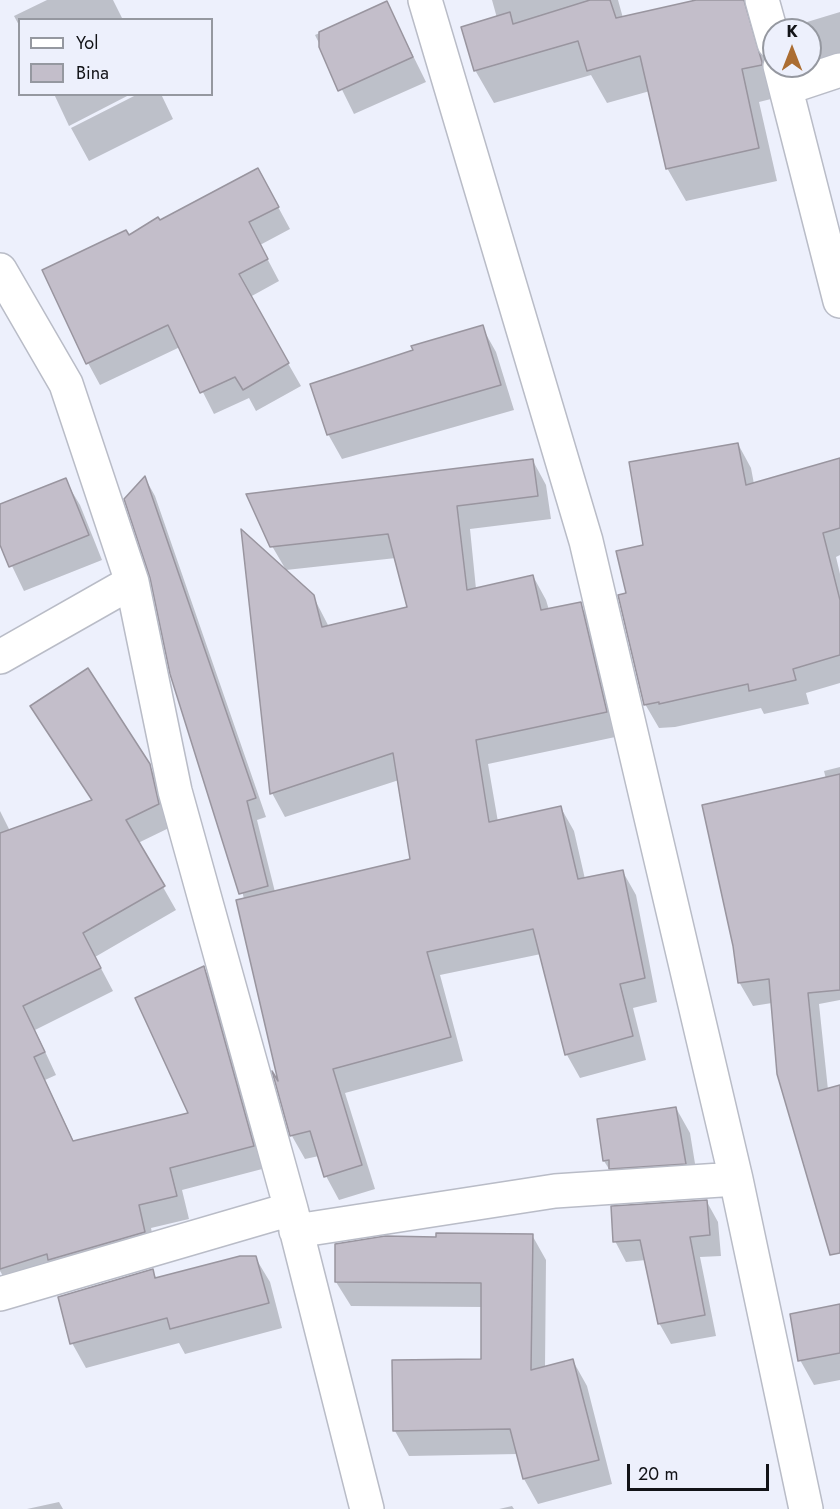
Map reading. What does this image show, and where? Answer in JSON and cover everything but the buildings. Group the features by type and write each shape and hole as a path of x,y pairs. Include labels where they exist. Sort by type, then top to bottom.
{"street":[{"path":"425,0 586,541 736,1179 806,1509"},
{"path":"762,0 767,18"},
{"path":"822,72 840,70"},
{"path":"783,78 840,301"},
{"path":"0,270 66,384 132,582 175,791 293,1220 367,1509"},
{"path":"0,657 132,582"},
{"path":"0,1294 293,1220 555,1191 736,1179"}]}
